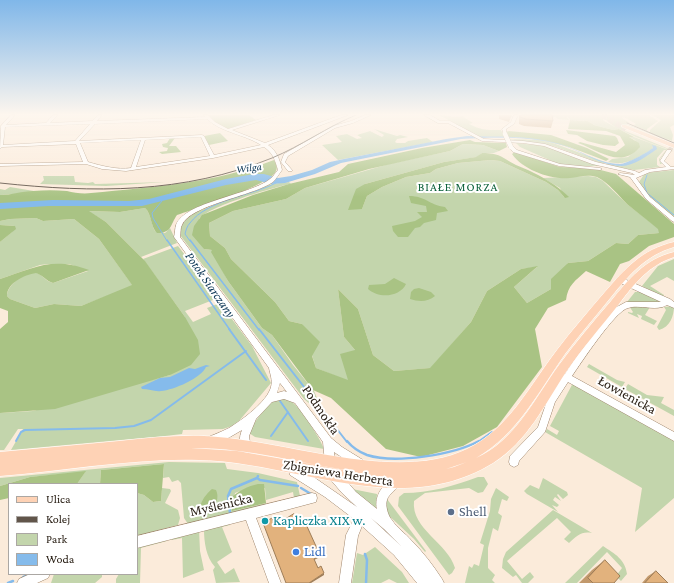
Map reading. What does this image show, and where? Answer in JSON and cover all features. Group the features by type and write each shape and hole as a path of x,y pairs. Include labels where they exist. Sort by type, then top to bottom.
{"main road":[{"path":"658,142 673,148"},
{"path":"660,142 673,148"},
{"name":"Zbigniewa Herberta","path":"0,458 164,443 205,442 246,452 283,465 372,480 396,482 427,480 454,474 487,460 506,446 521,429 624,282 634,264 651,252 674,244"},
{"name":"Zbigniewa Herberta","path":"0,470 162,455 246,452 329,461 366,467 412,470 437,466 469,456 494,440 512,422 560,353 624,282 648,265 674,254"}],"street":[{"path":"0,146 58,142"},
{"path":"77,142 86,163"},
{"path":"133,169 143,142"},
{"path":"206,142 214,157"},
{"path":"260,142 273,151 281,162 290,170"},
{"path":"0,165 86,163 107,169 133,169 214,157 265,145 271,142"},
{"path":"281,162 285,156 308,142"},
{"path":"509,142 511,147 516,151 559,166 595,168 634,175 648,171 672,168"},
{"path":"525,142 545,145 624,173"},
{"path":"672,168 662,162 673,148"},
{"name":"Podmokła","path":"281,162 280,170 277,176 265,184 192,212 181,221 176,231 177,237 328,441 329,461 333,474 345,491 388,525"},
{"path":"634,175 637,185 648,198 674,220"},
{"path":"624,282 671,303"},
{"path":"514,462 514,459 542,429 551,401 566,377 616,311 622,307 633,304 671,303"},
{"name":"Podmokła","path":"205,442 232,431 253,416 269,398 276,386 272,365"},
{"name":"Łowienicka","path":"566,377 674,437"},
{"path":"269,398 284,395 292,397 300,402"},
{"path":"246,452 244,440 246,430 253,416"},
{"path":"328,441 339,450 366,467"},
{"path":"283,465 317,484 360,518 403,555 425,583"},
{"path":"396,482 382,494 380,508 388,525 413,550 438,583"},
{"name":"Myślenicka","path":"138,542 312,498"},
{"path":"249,514 275,583"},
{"path":"345,583 352,535 360,518"},
{"path":"23,583 42,575"}],"green space":[{"path":"172,142 169,146 176,146 181,152 162,154 159,152 167,151 168,148 163,147 162,144"},
{"path":"207,142 222,142 209,145"},
{"path":"341,142 432,142 338,160 322,145"},
{"path":"457,142 506,143 507,147 499,151 483,145 463,144 450,151 369,169 305,188 286,199 233,211 209,223 210,236 225,248 231,259 275,302 289,321 302,324 320,342 312,356 316,368 348,380 340,354 355,350 344,337 338,289 358,309 373,355 394,371 430,368 471,322 487,291 521,269 538,266 514,287 527,303 551,289 551,279 568,263 588,261 616,243 628,244 638,235 659,233 658,229 597,177 587,176 563,178 546,176 523,165 512,154 515,152 560,167 593,168 616,174 674,224 674,237 649,246 629,261 620,264 610,282 586,271 570,287 566,300 548,308 535,329 542,367 497,427 463,446 421,457 386,449 331,398 313,390 272,335 262,328 228,281 211,252 212,250 204,249 192,235 194,226 202,215 253,195 289,184 339,172 348,164"},
{"path":"529,142 553,143 605,162 603,164 553,146"},
{"path":"548,142 571,142 609,159 606,161 558,144"},
{"path":"581,142 616,152 625,145 623,142 638,142 640,147 625,157 618,158 602,154 578,143"},
{"path":"592,142 619,143 615,146"},
{"path":"636,142 648,142 674,152 667,150 660,159 662,164 660,164 659,159 666,150 664,150 657,158 657,165 660,167 634,170 605,165 607,163 621,165 627,164 655,150 652,145 653,148 651,150 631,161 620,163 608,162 612,159 628,157 639,148"},
{"path":"649,142 653,142 674,151"},
{"path":"516,143 545,146 600,166 563,166 520,147"},
{"path":"463,144 483,145 499,151 494,153 482,153 477,157 444,162 365,184 362,209 367,196 382,187 406,177 430,173 436,169 458,163 491,160 500,161 546,182 558,190 565,198 560,188 543,178 596,177 603,181 627,204 659,229 659,233 638,235 628,244 616,243 588,261 568,263 551,289 527,303 514,287 537,267 521,269 487,291 471,322 431,368 394,371 373,355 358,309 338,289 344,337 355,350 348,381 316,368 302,324 289,321 275,302 231,259 225,248 210,236 209,223 233,211 286,199 305,188 389,164 450,151"},
{"path":"482,153 497,155 544,178 569,197 565,198 558,190 546,182 500,161 491,160 458,163 436,169 430,173 406,177 382,187 367,196 362,209 348,210 356,189 365,184 444,162 476,157"},
{"path":"274,160 277,170 271,177 231,196 177,215 170,228 162,233 157,233 153,227 149,213 145,208 120,212 89,211 106,222 145,261 185,317 198,340 200,354 191,365 170,375 55,409 0,413 0,329 8,322 8,311 0,308 0,279 43,265 65,264 89,270 53,283 36,273 17,280 10,287 7,296 10,299 35,308 54,304 81,306 132,285 99,239 74,219 43,221 36,218 0,221 0,195 46,190 88,193 161,186 230,174"},
{"path":"674,170 674,217 646,193 639,182 645,173"},
{"path":"43,176 74,176 75,182 93,182 95,184 166,182 106,186 40,184 44,180"},
{"path":"289,182 291,184 227,203 205,214 199,219 204,249 212,250 228,281 262,328 272,335 314,391 317,398 315,401 322,410 319,412 304,399 180,235 183,224 196,212 271,184"},
{"path":"10,187 34,191 0,195 0,189 5,190"},
{"path":"409,196 420,197 445,207 448,211 437,213 436,220 424,223 420,227 415,228 408,237 398,237 393,231 392,226 415,221 422,217 417,212 427,212 426,206 411,203"},
{"path":"145,208 149,213 155,231 165,233 170,228 177,243 141,257 106,222 88,211 120,212"},
{"path":"36,218 43,221 74,219 99,239 133,286 81,306 54,304 35,308 10,299 7,296 10,287 18,279 28,274 37,273 53,283 88,271 69,264 48,264 40,265 0,279 0,242 12,232 15,226 0,225 0,221"},
{"path":"0,225 15,226 16,229 0,242"},
{"path":"178,246 218,298 185,311 193,322 211,314 207,308 220,303 252,346 271,383 239,421 232,426 223,429 183,430 182,434 165,436 11,450 23,429 18,429 4,450 0,450 0,413 33,411 170,375 185,317 143,259"},
{"path":"674,259 674,281 667,277 650,286 664,295 663,297 642,286 658,266"},
{"path":"394,278 406,284 399,292 383,295 368,289 369,285 385,284"},
{"path":"419,288 431,292 435,296 423,301 410,299 411,292 414,289"},
{"path":"635,292 641,292 663,302 627,302"},
{"path":"629,306 661,307 663,308 650,307 645,315 657,321 654,325 641,319 642,316 637,314 639,318 628,313 633,312"},
{"path":"674,306 671,321 663,329 659,330 657,327 666,310 664,307"},
{"path":"589,364 617,380 625,382 622,387 587,367"},
{"path":"573,383 674,439 674,498 635,532 642,488 545,432 547,429 557,435 559,431 550,426"},
{"path":"628,384 647,395 664,397 661,403 674,410 674,416 625,389"},
{"path":"277,399 289,400 296,405 319,438 324,449 255,437 249,433 261,414 273,401"},
{"path":"169,462 225,463 227,469 258,473 297,482 300,496 294,498 293,492 266,500 265,488 240,491 235,493 232,511 266,503 266,505 188,524 184,518 181,483 178,480 172,482 169,477 163,478 164,464 101,470 100,483 78,483 85,472 30,477 0,486 0,478"},
{"path":"164,464 161,501 153,502 144,495 138,493 138,483 100,483 101,470"},
{"path":"86,471 78,483 10,483 30,477"},
{"path":"478,477 484,477 488,484 483,492 478,493 469,488 425,493 414,501 418,520 451,559 455,568 449,575 398,506 399,497 404,493 423,492"},
{"path":"543,478 567,492 568,495 563,499 558,494 557,495 561,501 555,497 553,500 559,505 557,507 552,505 558,512 524,491 530,485 539,489"},
{"path":"8,484 8,498 0,500 0,486"},
{"path":"258,484 264,484 266,503 232,511 231,498 243,489"},
{"path":"162,488 170,489 171,491 165,503 178,510 180,518 178,525 138,536 138,493 144,495 153,502 161,501"},
{"path":"496,488 509,497 507,501 502,499 498,513 502,516 498,531 493,528 488,548 488,568 495,575 492,580 495,583 465,583 469,566 472,568 474,564 479,566 484,545 480,543 490,511 491,499"},
{"path":"212,489 216,490 217,494 215,507 209,514 202,518 200,514 200,506 206,495"},
{"path":"352,489 377,494 376,509"},
{"path":"387,499 426,551 425,552 414,539 385,512 383,508"},
{"path":"553,510 592,533 582,533 569,543 564,539 571,532 557,518 507,561 522,579 530,572 534,577 528,583 522,583 516,575 513,577 502,568 503,559 506,552"},
{"path":"229,523 230,525 222,527 232,552 217,562 225,574 234,568 240,582 216,583 213,570 215,567 209,559 206,549 204,529"},
{"path":"199,529 200,551 204,570 183,578 182,538 172,540 172,536"},
{"path":"167,541 141,548 140,583 116,583 118,575 138,575 138,544"},
{"path":"603,546 619,557 624,564 627,574 621,581 616,576 622,568 607,552 577,583 565,583"},
{"path":"375,547 402,572 409,583 397,583 389,579 381,583 352,583 357,553 363,555"},
{"path":"54,575 102,575 102,577 95,583 51,583"}],"water":[{"path":"430,142 445,142 341,163 315,174 285,183 271,184 256,180 226,185 142,206 48,206 0,209 0,203 53,200 129,201 149,199 226,179 254,174 264,174 278,178 291,176 312,170 330,162"},
{"path":"551,142 564,145 596,159 620,164 632,160 647,152 653,148 652,145 656,146 657,149 635,162 622,166 606,164 562,145"},
{"path":"206,365 210,366 206,367 199,375 186,383 173,388 156,391 142,389 141,387 160,378 170,377 189,368 195,369"}],"building":[{"name":"Lidl","path":"294,514 299,526 305,522 320,555 314,559 318,568 321,566 324,573 309,583 286,583 263,523 272,518 275,525"},
{"path":"605,560 620,576 614,583 593,583 588,578"},
{"path":"656,571 668,583 645,583"}],"waterway":[{"path":"647,175 644,184 647,193 674,215"},
{"path":"190,241 185,234 187,227 198,215 207,209 230,199 266,188 276,183"},
{"name":"Potok Siarczany","path":"162,201 152,213 153,218 167,241"},
{"name":"Potok Siarczany","path":"167,240 230,330"},
{"path":"190,240 259,330"},
{"name":"Potok Siarczany","path":"229,329 245,351"},
{"path":"259,329 315,401"},
{"path":"16,441 21,432 25,430 115,428 134,426 151,420 245,351"},
{"name":"Potok Siarczany","path":"245,351 266,380"},
{"name":"Potok Siarczany","path":"280,401 288,412"},
{"path":"319,406 347,442"},
{"path":"271,436 288,412"},
{"name":"Potok Siarczany","path":"288,412 308,441"},
{"path":"478,442 492,432"},
{"path":"347,441 356,449 367,455 393,459 424,457 440,454 468,446 479,441"},
{"path":"230,513 228,496 231,489 257,478"},
{"path":"257,478 260,480 298,486"},
{"path":"301,488 311,494"},
{"name":"Potok Siarczany","path":"365,554 367,560 366,583"},
{"path":"23,577 27,575"},
{"path":"8,583 13,581"}],"tunnel":[{"path":"669,151 674,144"}],"railway":[{"path":"0,183 104,189 138,188 172,184 239,170 272,158 304,142"}],"place":[{"name":"Shell","path":"451,512"},
{"name":"Kapliczka XIX w.","path":"265,521"},
{"name":"Lidl","path":"296,552"}],"district":[{"name":"BIAŁE MORZA","path":"458,187"}],"water label":[{"name":"Wilga","path":"249,168"}]}
